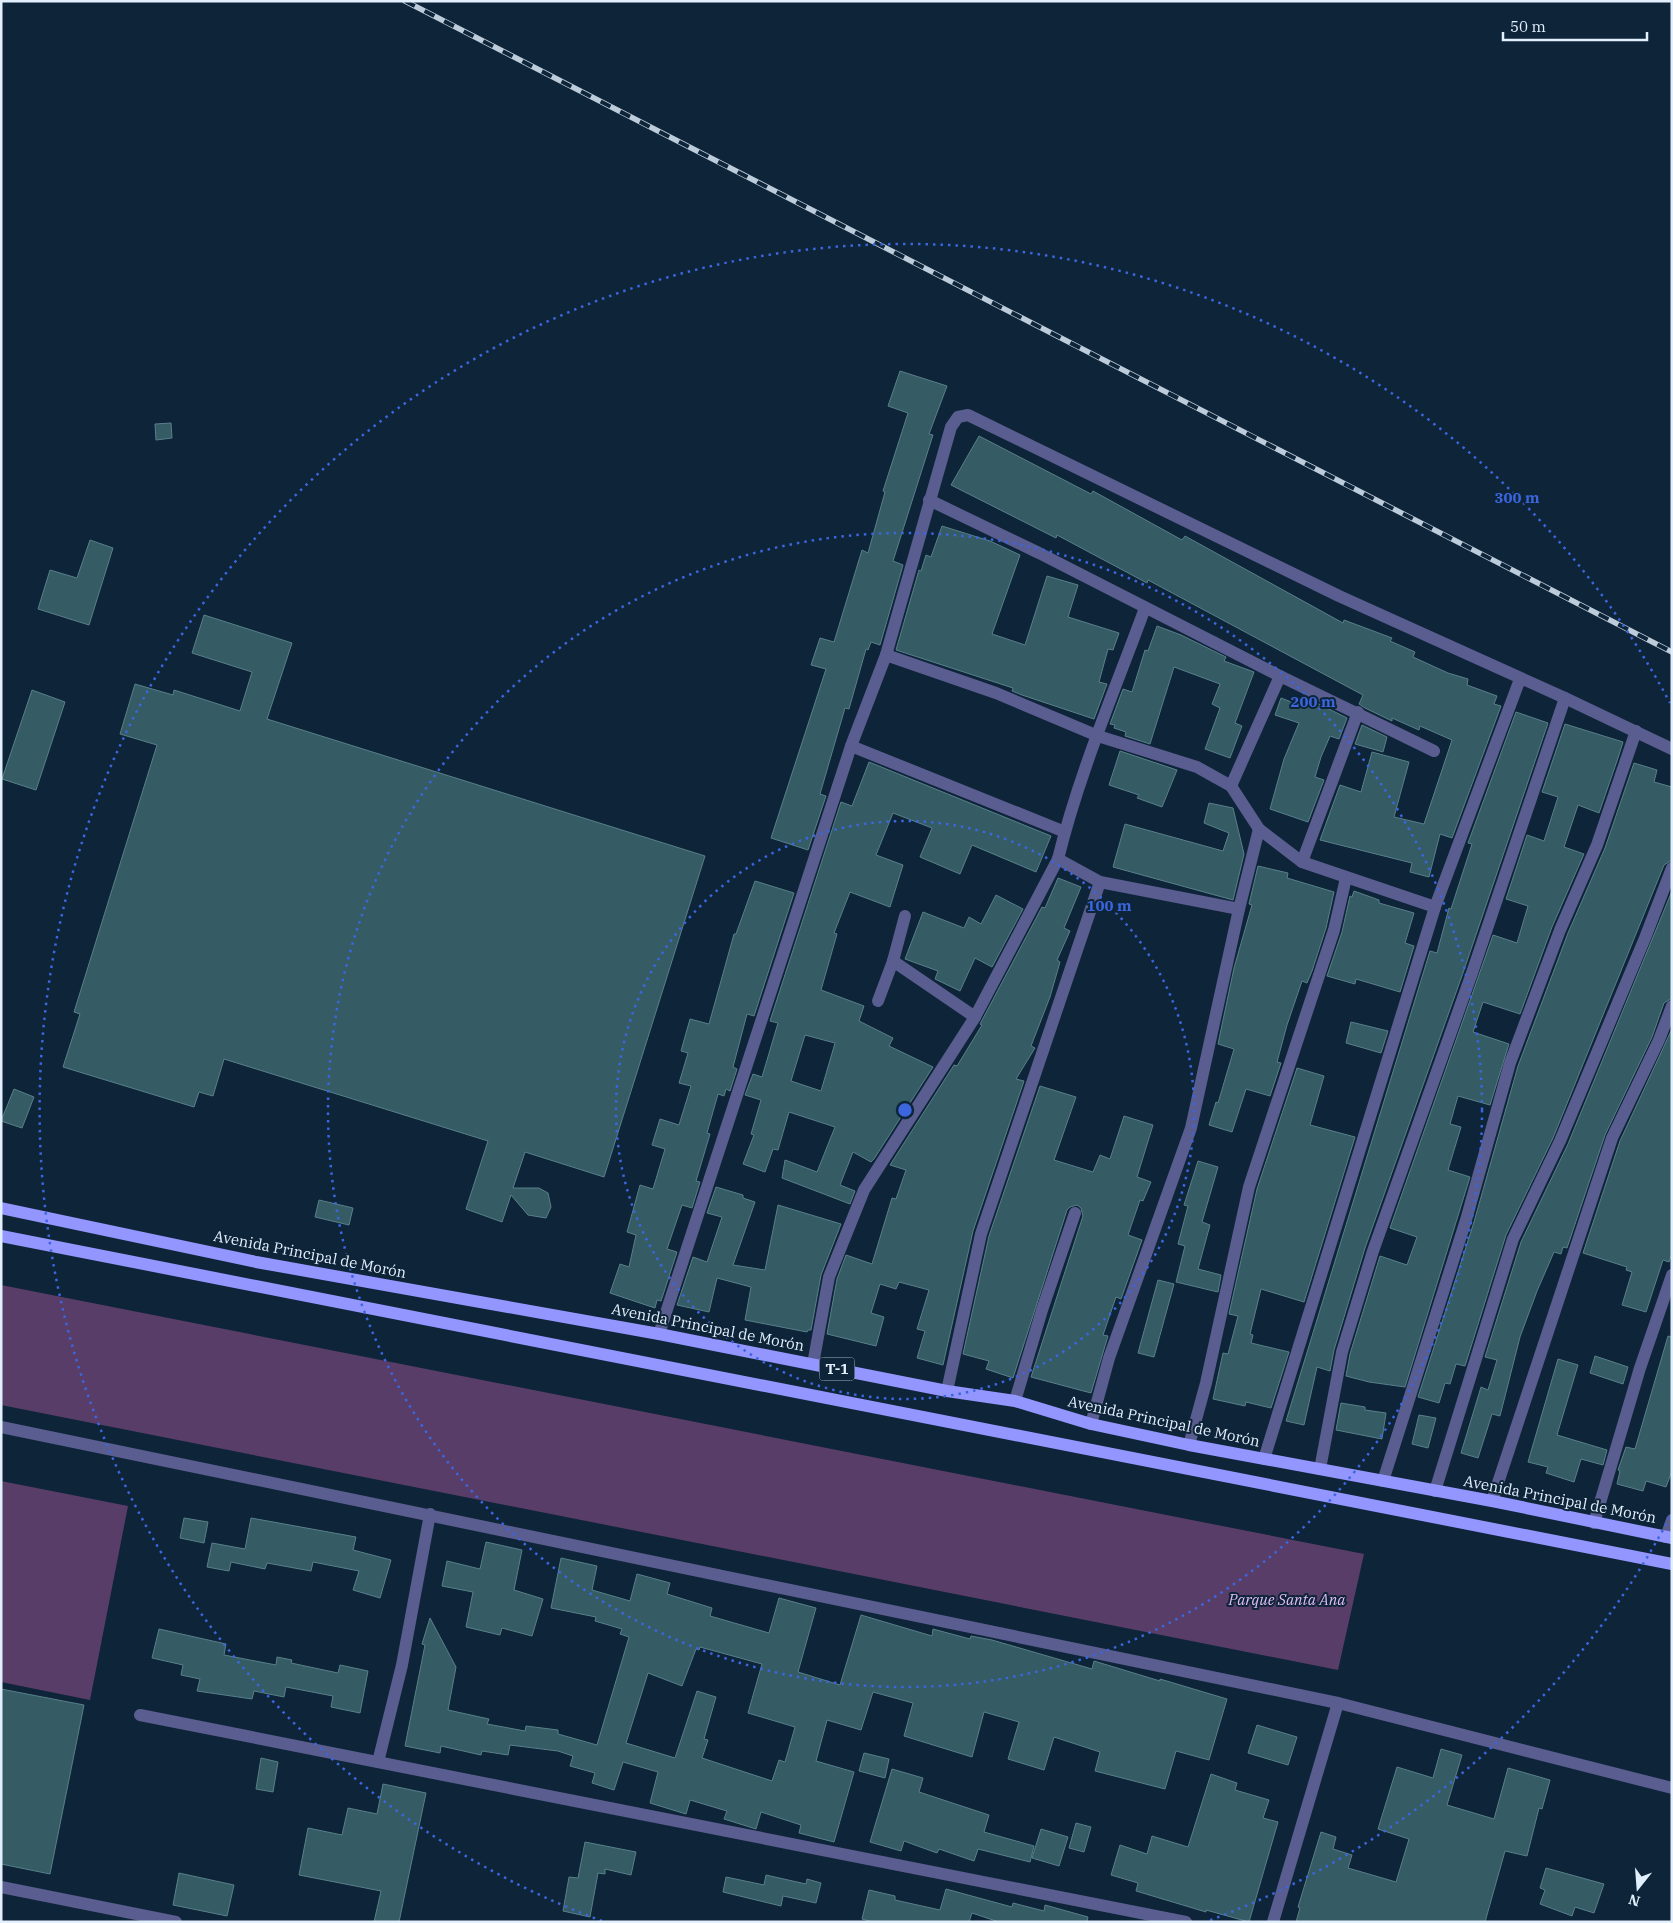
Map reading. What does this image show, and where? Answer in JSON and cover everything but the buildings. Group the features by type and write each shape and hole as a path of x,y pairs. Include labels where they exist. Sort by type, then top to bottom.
{"main road":[{"name":"Avenida Principal de Morón","path":"1,1208 256,1262 659,1334 947,1391 1015,1401 1092,1424 1188,1445 1492,1501 1669,1537"},
{"name":"T-1","path":"1,1236 1672,1564"}],"street":[{"path":"659,1334 851,746 886,655 929,500 952,427 958,417 968,415 1338,596 1565,698 1672,749"},
{"path":"929,500 1434,751"},
{"path":"813,1364 829,1278 864,1190 975,1017 1058,858 1064,832 1146,608"},
{"path":"886,655 996,693 1098,736 1197,767 1231,786 1259,830 1302,862 1435,907"},
{"path":"1231,786 1280,676"},
{"path":"1264,1459 1435,907 1520,678"},
{"path":"1320,1469 1342,1352 1373,1251 1472,973 1565,698"},
{"path":"1302,862 1358,712"},
{"path":"1383,1481 1466,1220 1510,1063 1560,930 1596,845 1636,731"},
{"path":"851,746 1064,832"},
{"path":"1092,1424 1109,1358 1191,1128 1239,909 1259,830"},
{"path":"1058,858 1100,882 1239,909"},
{"path":"1435,1491 1513,1239 1560,1141 1645,938 1672,868"},
{"path":"1188,1445 1206,1383 1249,1187 1334,930 1346,878"},
{"path":"947,1391 981,1234 1100,882"},
{"path":"878,1001 893,961 905,916"},
{"path":"893,961 975,1017"},
{"path":"1492,1501 1612,1138 1659,1040 1672,1006"},
{"path":"1015,1401 1042,1310 1076,1213"},
{"path":"1594,1523 1640,1368 1672,1275"},
{"path":"1,1427 430,1514 1338,1703 1672,1788"},
{"path":"378,1762 402,1665 430,1514"},
{"path":"1669,1537 1672,1520"},
{"path":"1273,1922 1338,1703"},
{"path":"140,1714 1186,1922"},
{"path":"1,1887 176,1922"}],"green space":[{"name":"Parque Santa Ana","path":"1,1285 1364,1554 1338,1670 1,1405"},
{"path":"1,1481 128,1506 90,1700 1,1682"}],"railway":[{"path":"405,1 1672,652"}]}
